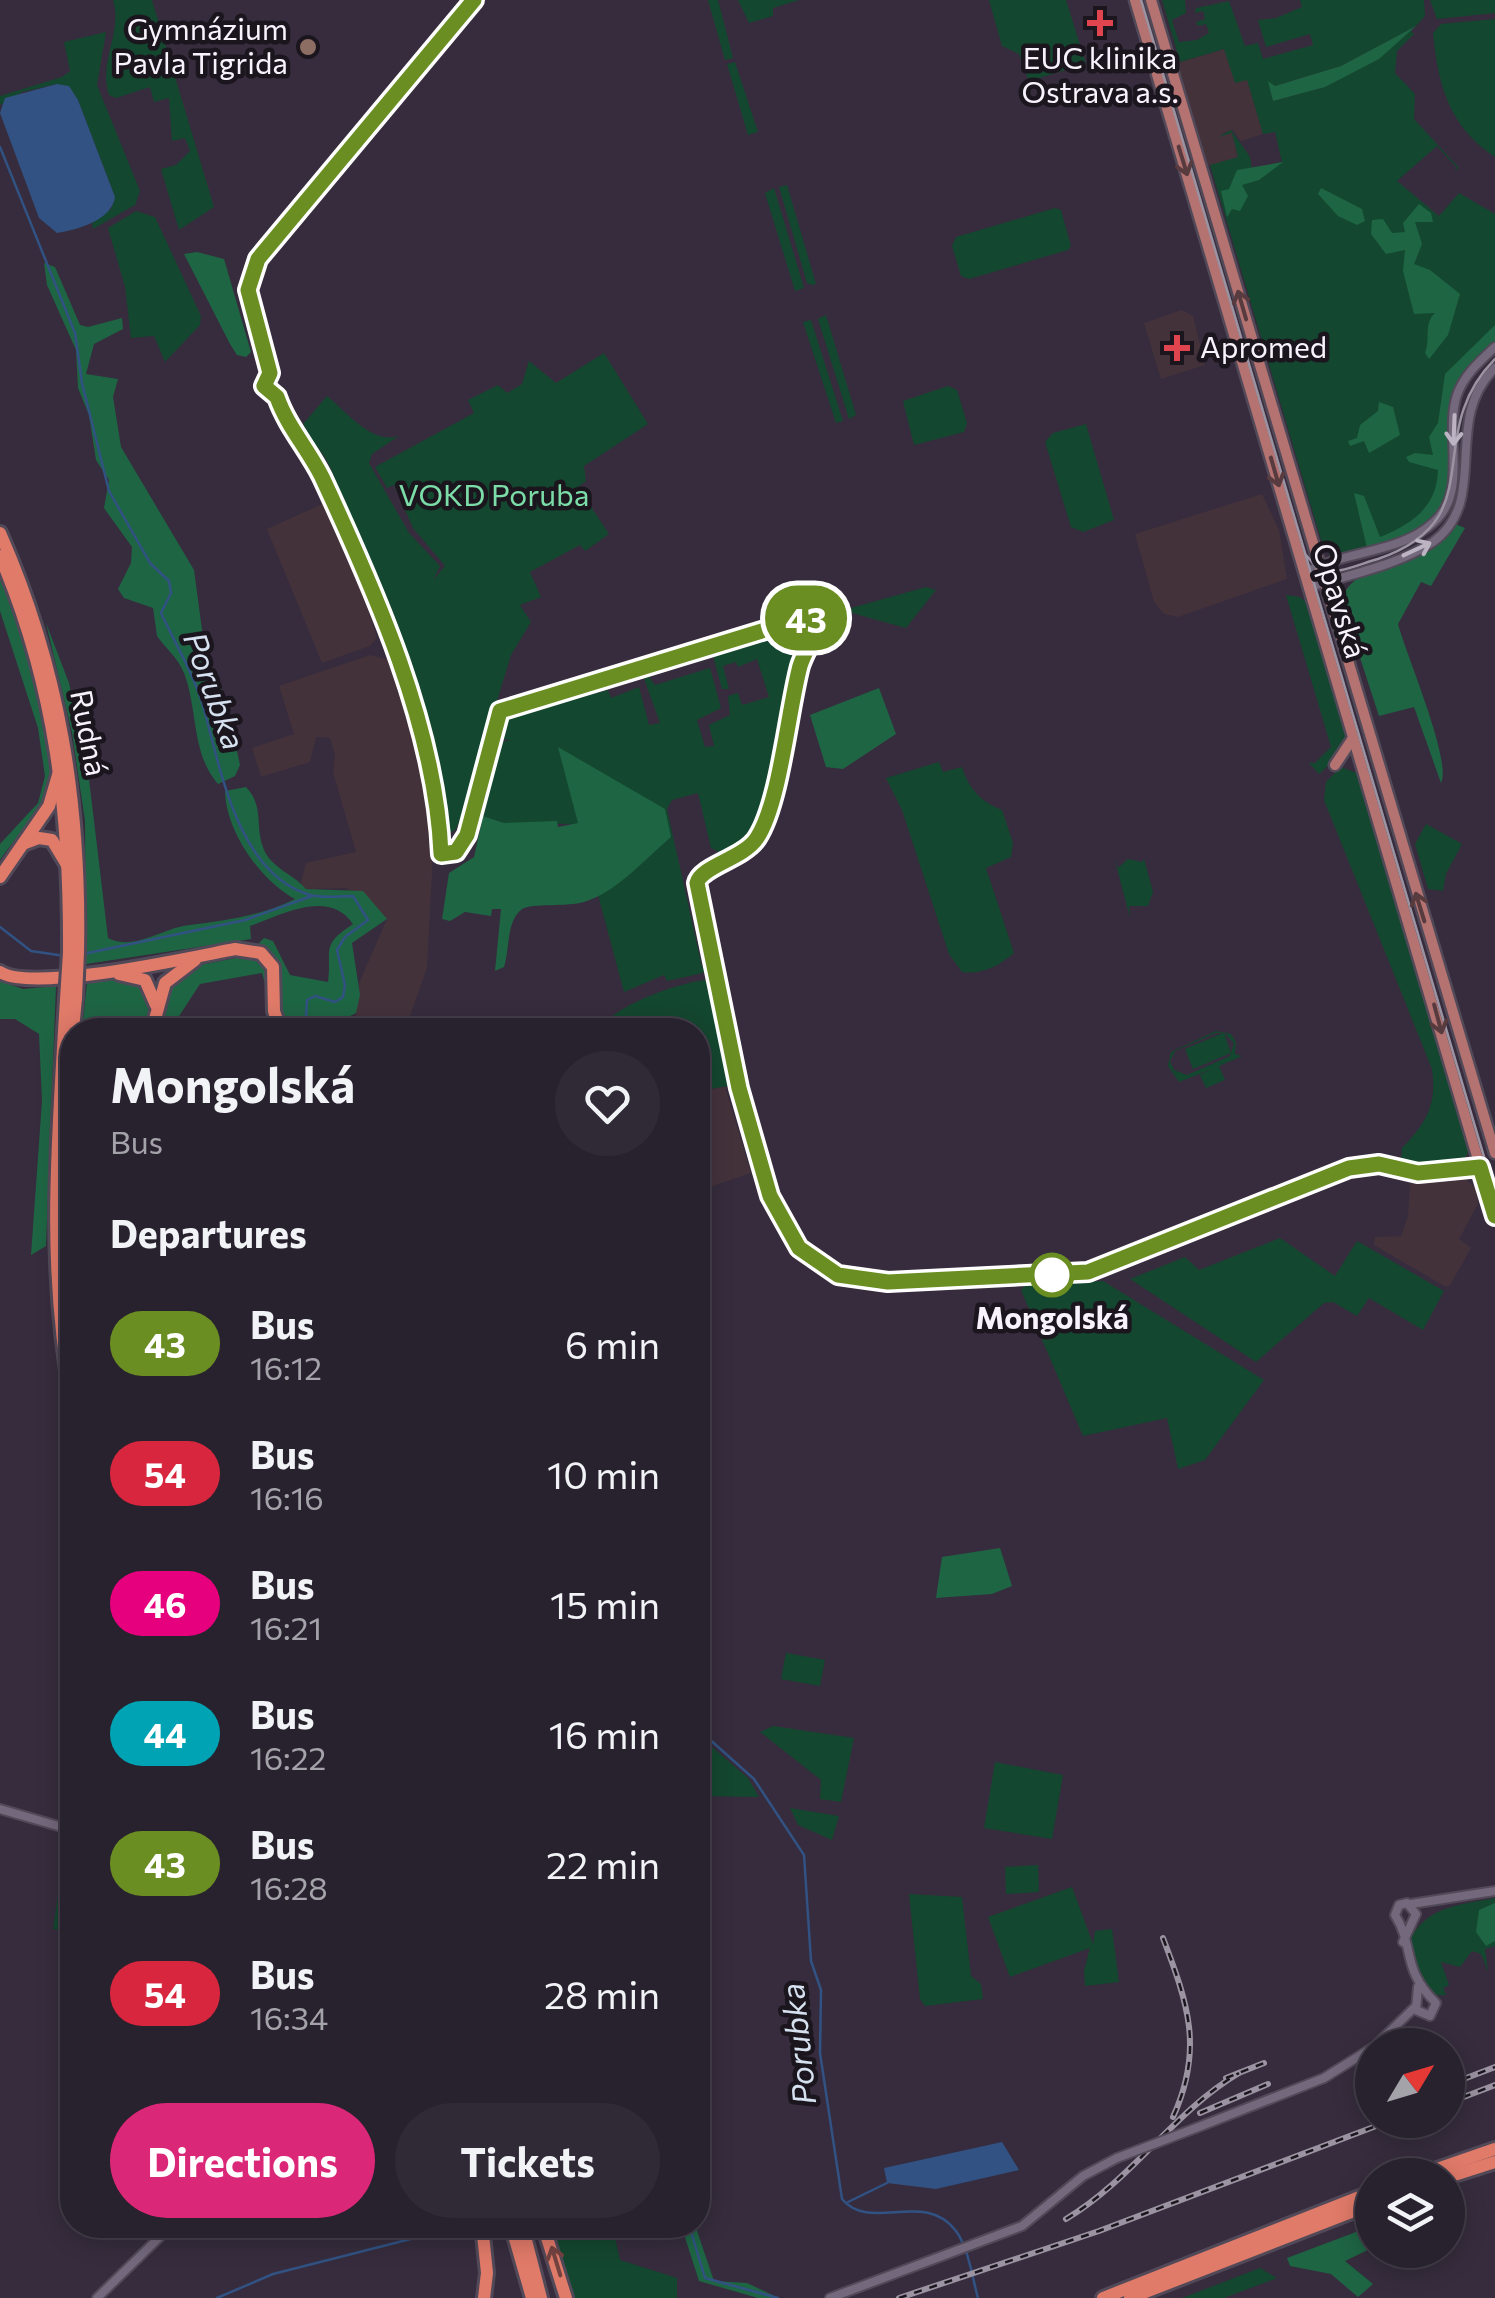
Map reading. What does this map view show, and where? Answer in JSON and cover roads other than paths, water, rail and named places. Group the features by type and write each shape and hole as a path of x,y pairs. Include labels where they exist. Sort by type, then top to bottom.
{"highway":[{"name":"Rudná","path":"0,533 36,622 66,739 78,834 74,952"},
{"name":"Rudná","path":"0,556 38,660 58,753 74,952"},
{"path":"0,877 53,798 58,753"},
{"path":"18,846 34,839 52,840 64,854 70,877"},
{"path":"0,972 19,980 88,974 242,949 266,957 274,972 277,1018"},
{"path":"70,1018 74,952"},
{"path":"156,1008 170,975 202,955"},
{"path":"154,1018 158,963"},
{"path":"88,974 138,976 150,986 156,1008"},
{"path":"71,999 73,1018"},
{"path":"60,1229 60,1268"},
{"path":"59,1250 60,1238"},
{"path":"1465,2159 1495,2149"},
{"path":"1465,2172 1495,2162"},
{"path":"1103,2298 1355,2199"},
{"path":"1130,2298 1355,2211"},
{"path":"484,2238 488,2273 484,2298"},
{"path":"515,2238 532,2298"},
{"path":"526,2238 542,2298"},
{"path":"547,2238 566,2298"}],"main road":[{"name":"Opavská","path":"1136,0 1495,1153"},
{"name":"Opavská","path":"1151,0 1313,568"},
{"name":"Opavská","path":"1318,584 1354,737 1495,1217"},
{"path":"1354,737 1335,765 1364,770"}],"street":[{"path":"1313,568 1407,538 1439,518 1452,484 1458,393 1474,367 1495,346"},
{"path":"1318,584 1413,552 1446,530 1463,492 1468,408 1495,368"},
{"path":"0,1809 60,1826"},
{"path":"1396,2028 1420,2005 1396,1908 1495,1890"},
{"path":"1400,1922 1412,1921 1440,1901"},
{"path":"1403,1942 1412,1921 1410,1904"},
{"path":"830,2298 1022,2226 1083,2176 1118,2158 1324,2078 1355,2058"},
{"path":"97,2298 159,2238"}],"water":[{"path":"57,84 69,86 78,100 115,197 101,218 57,233 39,218 0,113 5,98"},
{"path":"1002,2142 1019,2170 936,2189 887,2183 884,2168"}],"waterway":[{"name":"Porubka","path":"0,147 75,333 82,383 109,491 150,563 169,581 171,593 161,613 196,687 236,817 265,865 284,882 312,896 353,896 368,920 345,937 337,950 345,985 343,997 335,1002 315,996 307,1000 308,1018"},
{"path":"83,954 245,920 312,896"},
{"path":"0,927 31,951 65,956"},
{"name":"Porubka","path":"710,1740 754,1779 804,1855 811,1961 821,1990 820,2053 842,2199 867,2212 914,2211 943,2219 964,2246 978,2298"},
{"path":"848,2202 887,2183"},
{"path":"217,2298 273,2274 415,2238"},
{"path":"693,2238 705,2278 778,2298"}],"tram line":[{"path":"1141,0 1495,1194"},
{"path":"1306,555 1318,569 1348,568 1414,542 1435,522 1446,498 1461,417 1473,388 1495,359"}],"railway":[{"path":"1163,1938 1189,2027 1188,2070 1173,2117"},
{"path":"1226,2078 1264,2063"},
{"path":"1465,2078 1495,2067"},
{"path":"1066,2219 1112,2185 1194,2107 1239,2073"},
{"path":"1200,2113 1268,2084"},
{"path":"1465,2096 1495,2085"},
{"path":"899,2298 1099,2231 1355,2134"}],"place":[{"name":"EUC klinika Ostrava a.s.","path":"1100,23"},
{"name":"Gymnázium Pavla Tigrida","path":"308,47"},
{"name":"Apromed","path":"1177,348"},
{"name":"Mongolská","path":"1052,1275"}],"park label":[{"name":"VOKD Poruba","path":"494,496"}]}
